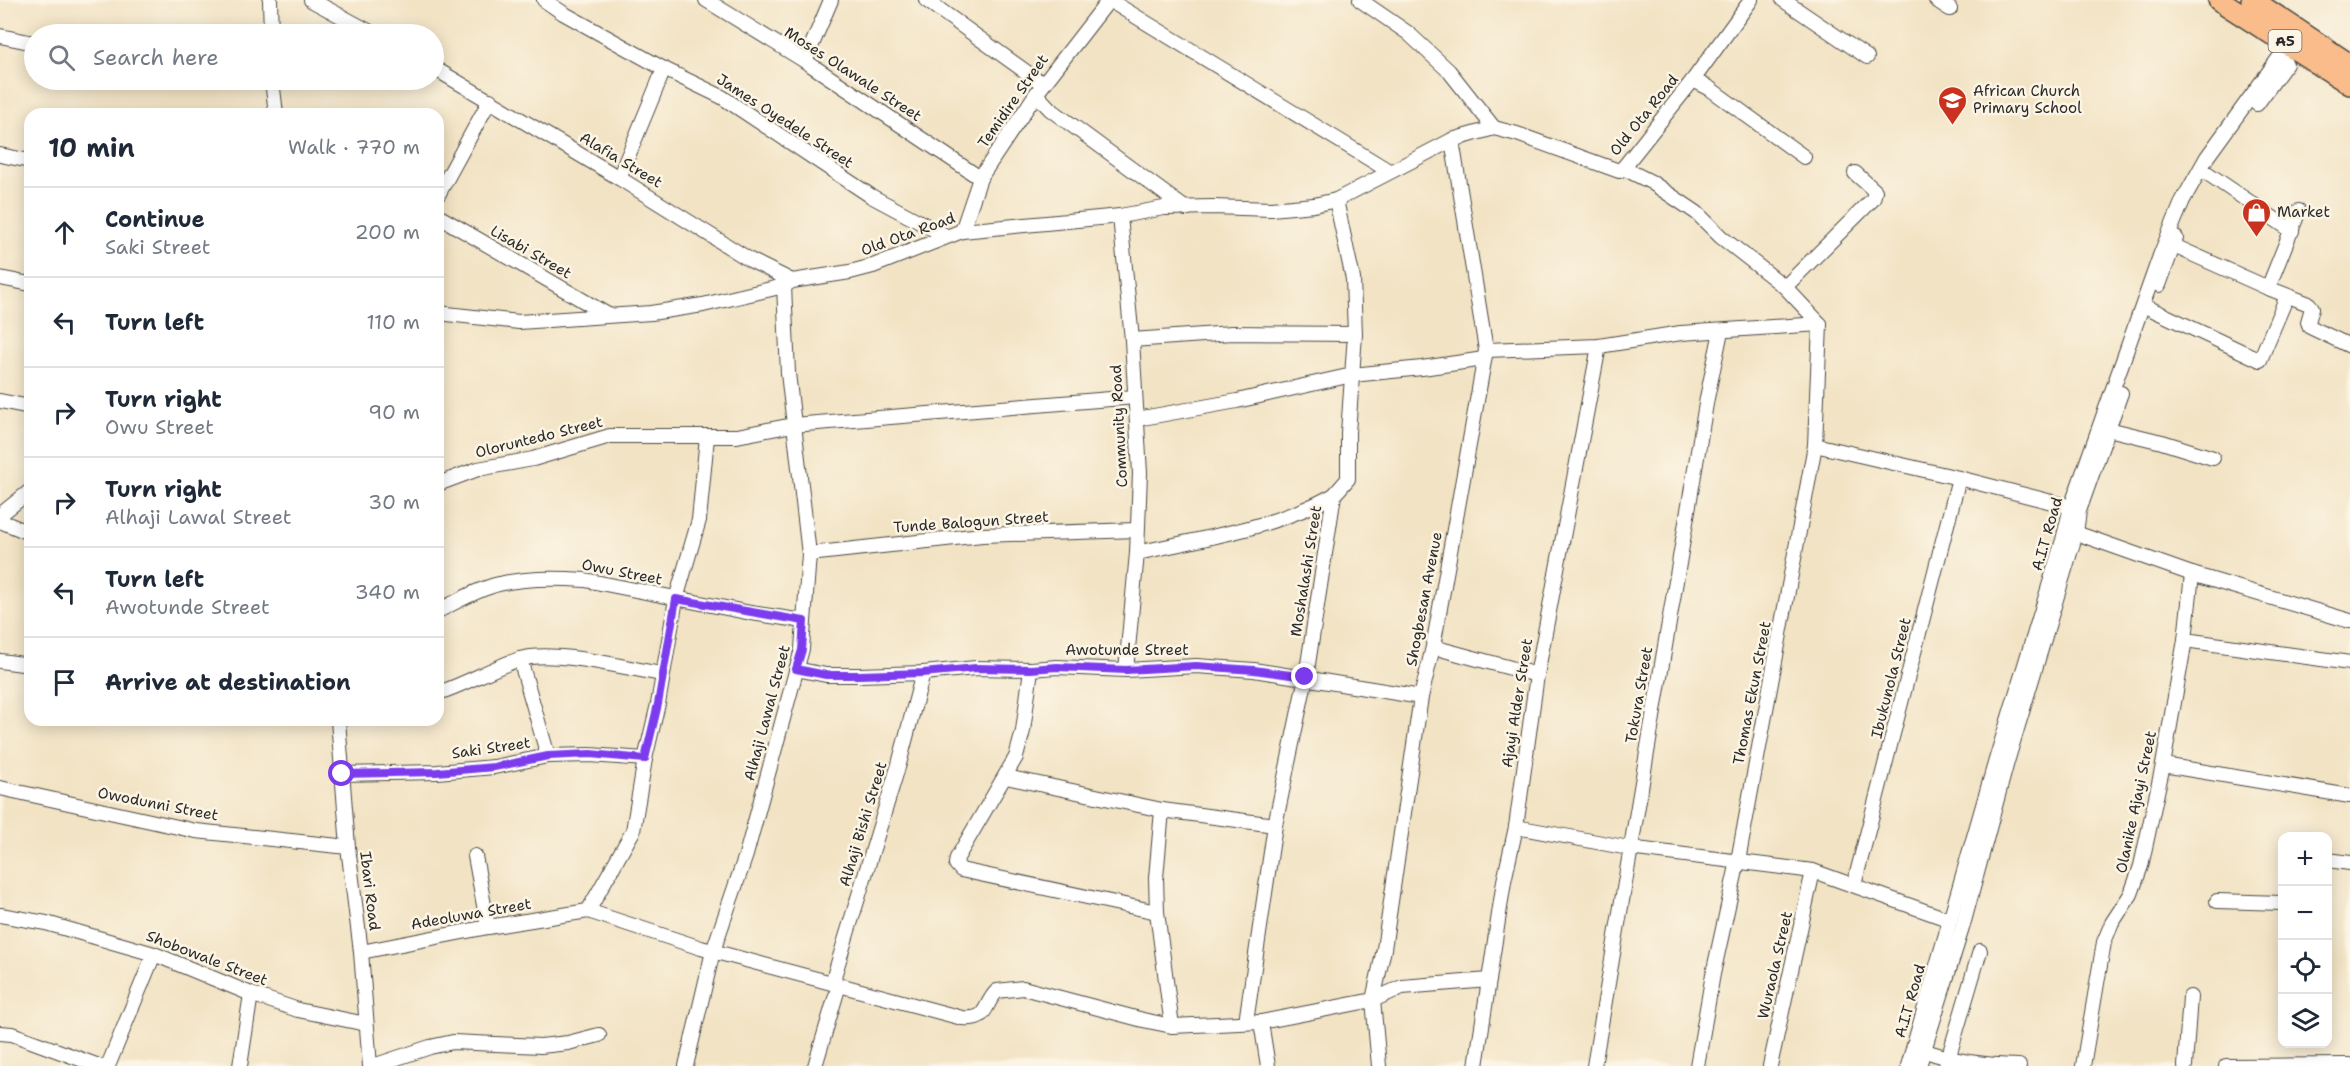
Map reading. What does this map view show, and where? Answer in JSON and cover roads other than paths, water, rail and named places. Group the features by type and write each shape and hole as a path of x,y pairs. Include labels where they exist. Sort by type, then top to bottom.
{"highway":[{"name":"A5","path":"2219,0 2350,84"},
{"name":"A5","path":"2252,0 2350,65"}],"street":[{"path":"270,0 271,24"},
{"path":"311,0 355,24"},
{"name":"James Oyedele Street","path":"544,0 664,69 722,97 871,196 945,236"},
{"name":"Moses Olawale Street","path":"706,0 805,61 980,178"},
{"path":"805,61 831,0"},
{"path":"926,0 1040,89 1050,109 1186,209"},
{"path":"1109,0 1389,171"},
{"name":"Temidire Street","path":"962,231 980,178 1040,89 1109,0"},
{"path":"1360,0 1408,33 1449,71 1494,128"},
{"name":"Old Ota Road","path":"444,314 519,322 669,311 873,266 962,231 1120,216 1164,208 1288,209 1336,200 1452,140 1494,128 1517,134 1619,171 1693,80 1751,0"},
{"path":"1783,0 1867,57"},
{"path":"1936,0 1950,9"},
{"path":"0,36 24,41"},
{"name":"A.I.T Road","path":"1908,1066 2071,507 2108,429 2174,246 2207,172 2293,47"},
{"name":"A.I.T Road","path":"1919,1066 1963,925 2007,762 2076,533 2091,464 2161,253 2183,200 2207,157 2293,47"},
{"path":"620,178 664,69"},
{"name":"Alafia Street","path":"444,74 620,178 788,284"},
{"path":"1693,80 1708,88 1804,157"},
{"path":"273,90 275,108"},
{"path":"444,184 490,100"},
{"name":"Shogbesan Avenue","path":"1378,1066 1373,1000 1384,949 1421,697 1433,647 1485,354 1452,140"},
{"path":"0,155 24,160"},
{"path":"1623,168 1651,182 1697,213 1721,237 1785,287 1820,324"},
{"path":"2207,172 2292,231"},
{"path":"1785,287 1873,199 1875,191 1855,173"},
{"name":"Moshalashi Street","path":"1246,1022 1275,825 1305,677 1334,495 1348,480 1348,433 1356,334 1353,279 1336,200"},
{"path":"2268,288 2299,211"},
{"name":"Community Road","path":"1120,216 1132,340 1140,472 1137,553 1126,670"},
{"name":"Lisabi Street","path":"444,219 608,315"},
{"path":"2174,246 2268,288 2309,303 2312,308 2308,322 2310,327 2350,346"},
{"path":"0,278 24,283"},
{"name":"Alhaji Lawal Street","path":"686,1066 713,951 746,855 802,650 809,554 788,373 788,284"},
{"path":"2151,309 2260,360 2287,296"},
{"path":"1137,419 1237,401 1352,375 1422,368 1485,354 1599,346 1681,333 1820,324"},
{"name":"Thomas Ekun Street","path":"1697,1066 1713,974 1738,861 1815,445 1820,324"},
{"name":"Tokura Street","path":"1594,1066 1629,848 1720,331"},
{"path":"1132,340 1232,333 1356,334"},
{"name":"Ajayi Alder Street","path":"1476,1066 1537,675 1599,346"},
{"name":"Oloruntedo Street","path":"444,482 478,469 533,459 610,436 737,436 793,425 1135,397"},
{"path":"0,401 24,406"},
{"path":"2108,429 2162,442 2213,458"},
{"path":"707,436 699,520 676,599 633,831 588,911 631,927 713,951 962,1018 975,1019 986,1010 997,991 1023,988 1172,1026 1261,1022 1373,1000 1402,987 1489,980"},
{"path":"1815,445 1959,478 2071,507"},
{"name":"Ibukunola Street","path":"1854,885 1959,478"},
{"path":"1137,553 1245,529 1314,506 1334,495"},
{"path":"0,515 24,496"},
{"path":"0,521 24,531"},
{"name":"Tunde Balogun Street","path":"809,554 982,535 1137,530"},
{"path":"2076,533 2192,574 2350,621"},
{"name":"Olanike Ajayi Street","path":"2083,1066 2104,942 2112,923 2131,894 2141,866 2163,765 2185,640 2192,574"},
{"name":"Owu Street","path":"444,608 473,593 501,584 566,578 804,621"},
{"path":"2185,640 2350,663"},
{"path":"1433,647 1537,675"},
{"path":"444,691 520,659 556,656 662,674"},
{"path":"520,659 548,756"},
{"path":"0,661 24,664"},
{"name":"Awotunde Street","path":"796,669 826,675 923,673 976,668 1057,667 1126,670 1196,666 1254,670 1305,677 1421,697"},
{"path":"1031,669 1020,746 1006,777 957,858 956,864 961,870 1157,912"},
{"name":"Alhaji Bishi Street","path":"815,1066 835,984 923,673"},
{"name":"Ibari Road","path":"338,726 348,847 372,1066"},
{"name":"Saki Street","path":"342,774 449,771 494,767 548,756 590,754 645,759"},
{"path":"2163,765 2350,796"},
{"path":"1006,777 1162,810 1275,825"},
{"name":"Owodunni Street","path":"0,788 196,831 348,847"},
{"path":"1162,810 1156,878 1157,912 1172,1026"},
{"path":"1515,827 1629,848 1813,871 1950,920"},
{"path":"475,856 488,927"},
{"path":"2332,861 2350,863"},
{"name":"Wuraola Street","path":"1770,1066 1813,871"},
{"path":"2217,901 2278,903"},
{"name":"Adeoluwa Street","path":"361,952 488,927 588,911"},
{"name":"Shobowale Street","path":"0,915 46,923 154,954 250,994 312,1014 366,1024"},
{"path":"1947,1063 1980,951"},
{"path":"108,1066 154,954"},
{"path":"1943,988 1967,994"},
{"path":"240,1066 250,994"},
{"path":"2185,1066 2190,997"},
{"path":"1261,1022 1268,1066"},
{"path":"0,1033 12,1034 99,1066"},
{"path":"372,1066 453,1042 541,1046 568,1043 599,1035"},
{"path":"1923,1050 1947,1063 2019,1066"},
{"path":"2226,1066 2350,1065"}],"place":[{"name":"African Church Primary School","path":"1952,126"},
{"name":"Market","path":"2256,238"}]}
